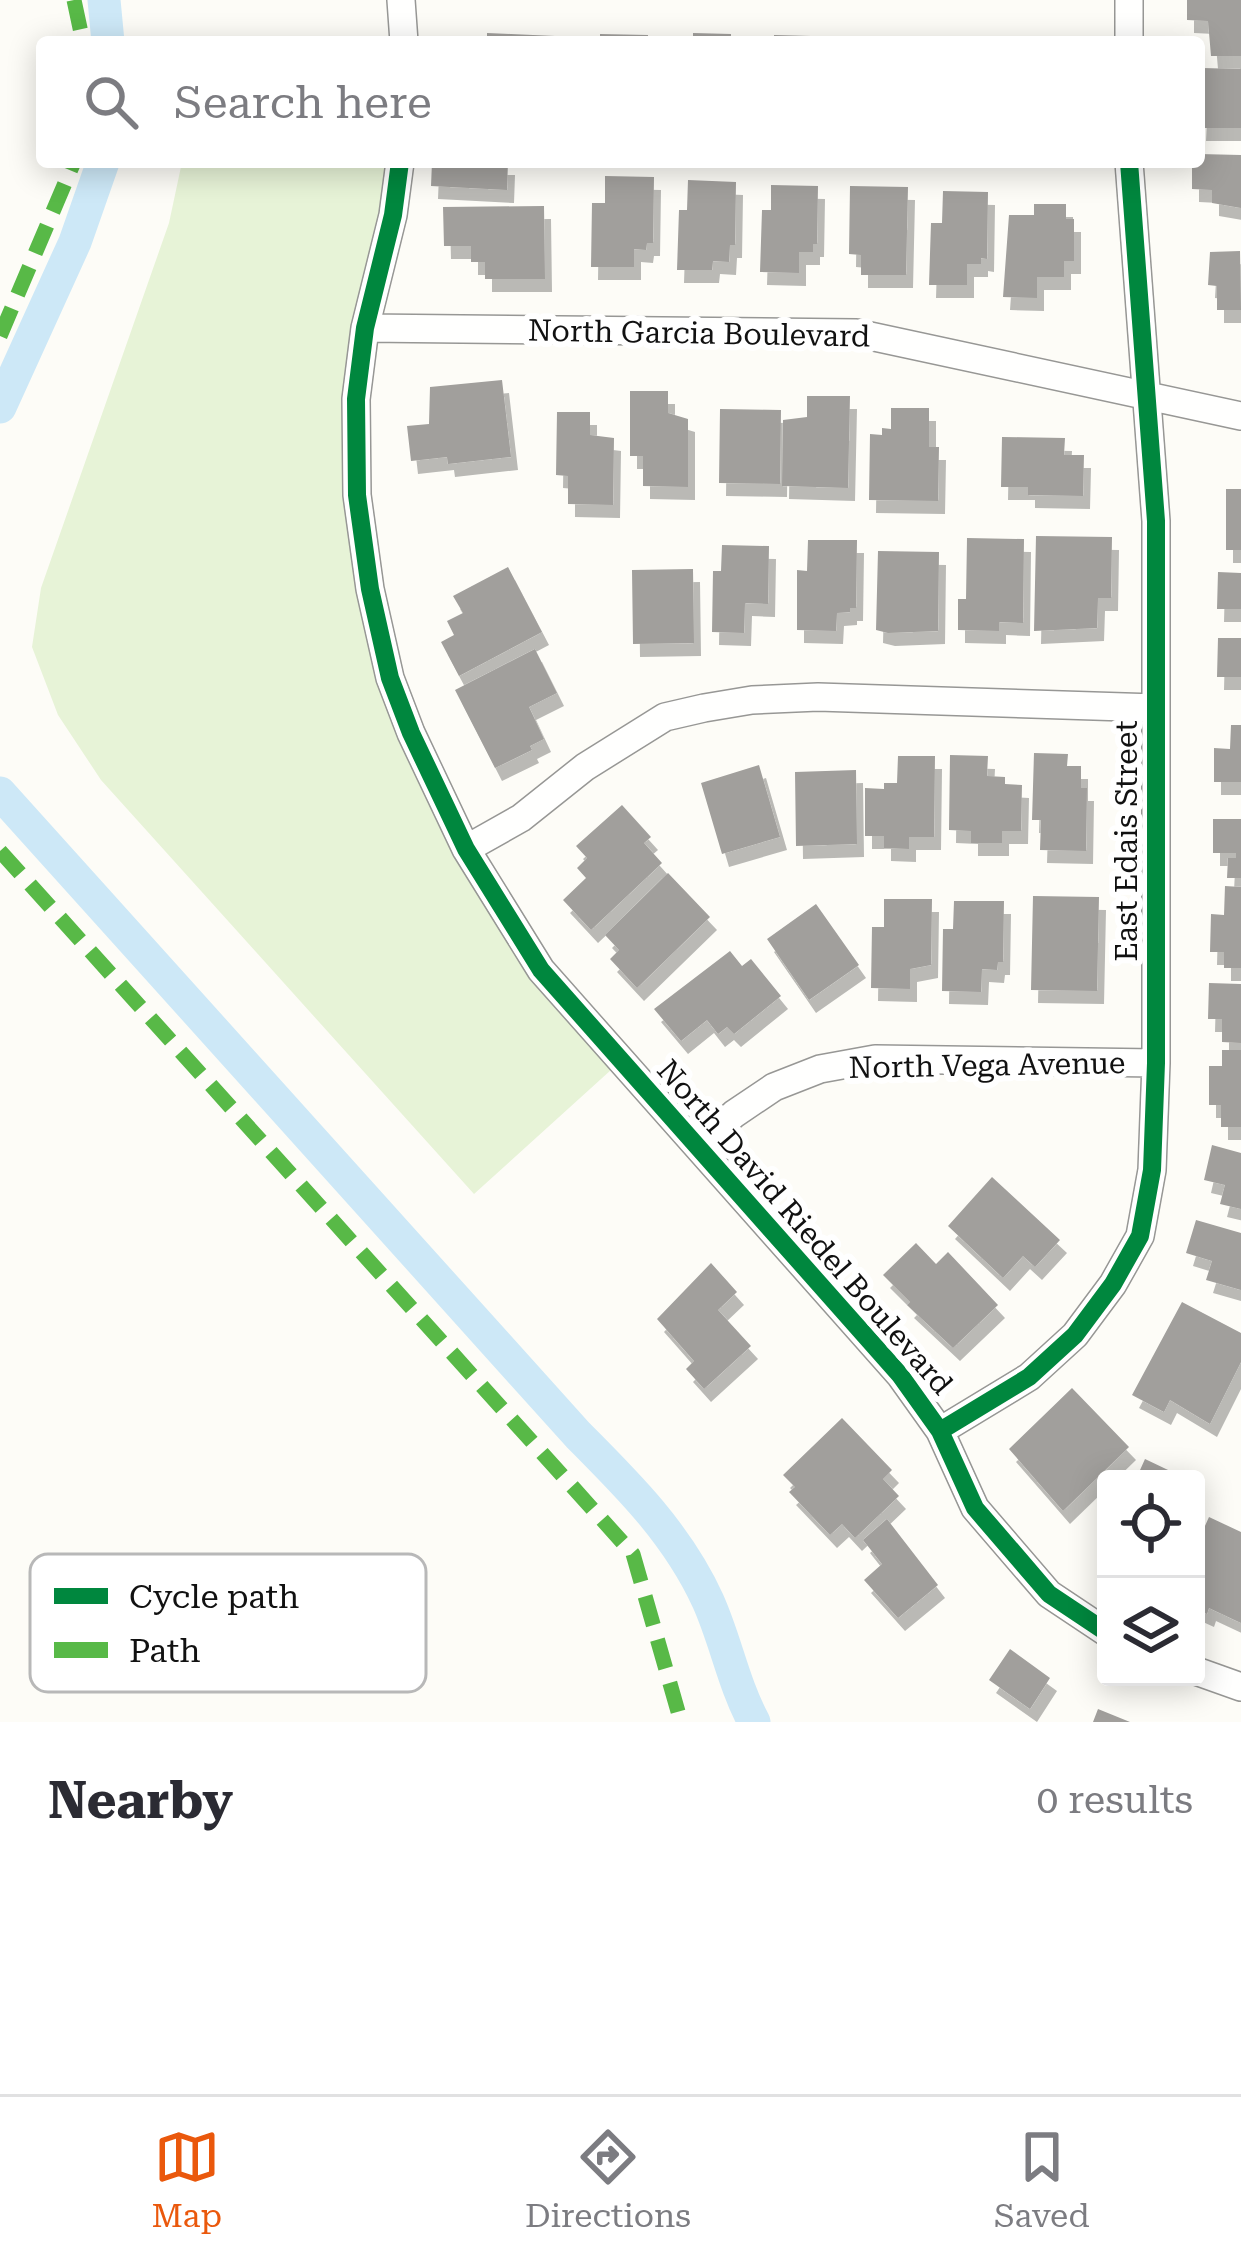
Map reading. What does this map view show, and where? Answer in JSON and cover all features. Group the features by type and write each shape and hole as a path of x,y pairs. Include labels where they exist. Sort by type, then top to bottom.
{"street":[{"path":"401,0 404,36"},
{"path":"1129,0 1129,36"},
{"name":"North David Riedel Boulevard","path":"399,168 393,215 365,328 356,399 357,471 370,589 390,678 466,849 542,970 900,1376 940,1431 975,1508 1049,1594 1097,1626"},
{"name":"East Edais Street","path":"940,1431 1029,1377 1075,1335 1113,1284 1140,1236 1152,1170 1156,521 1129,168"},
{"name":"North Garcia Boulevard","path":"365,328 856,333 1241,416"},
{"path":"466,849 521,818 585,767 665,717 704,708 818,697 1156,708"},
{"name":"North Vega Avenue","path":"698,1146 774,1087 820,1069 875,1059 1156,1064"},
{"path":"1205,1674 1241,1687"}],"green space":[{"path":"181,168 399,168 365,328 370,589 466,849 622,1060 474,1194 101,780 58,715 32,647 41,588 169,223"}],"building":[{"path":"1187,0 1241,0 1241,56 1211,56 1208,21 1187,20"},
{"path":"487,33 554,36 487,36"},
{"path":"693,33 731,34 731,36"},
{"path":"1205,68 1241,69 1241,128 1205,128"},
{"path":"1205,154 1241,155 1241,208 1212,203 1212,190 1192,189 1192,168 1205,168"},
{"path":"432,168 508,168 507,190 431,186"},
{"path":"605,176 654,177 653,243 647,243 646,250 634,249 634,267 591,267 592,203 605,203"},
{"path":"688,180 736,182 735,245 730,245 729,262 713,261 712,270 677,270 679,210 687,210"},
{"path":"771,185 818,186 817,244 813,252 799,252 799,273 760,272 762,210 771,210"},
{"path":"850,186 908,187 906,275 861,275 861,255 849,254"},
{"path":"943,191 988,192 987,259 967,264 967,285 929,285 931,223 942,223"},
{"path":"1034,204 1066,204 1066,219 1074,219 1074,261 1064,261 1064,277 1037,277 1037,298 1003,297 1009,215 1034,215"},
{"path":"544,206 545,279 485,279 485,262 471,262 471,246 444,246 443,207"},
{"path":"1240,251 1241,310 1217,310 1217,286 1208,285 1210,252"},
{"path":"502,380 511,457 448,464 447,457 411,461 407,426 429,424 430,387"},
{"path":"630,391 668,391 668,413 688,419 688,487 643,486 643,456 630,456"},
{"path":"807,396 850,396 848,488 782,486 783,420 807,417"},
{"path":"891,408 929,408 929,447 939,447 938,501 869,500 870,434 882,435 882,428 891,429"},
{"path":"720,409 781,410 780,484 719,483"},
{"path":"557,412 590,412 590,435 614,438 613,505 568,504 568,476 556,475"},
{"path":"1002,437 1065,438 1064,455 1084,455 1083,496 1028,495 1028,487 1001,487"},
{"path":"1226,489 1241,489 1241,550 1226,550"},
{"path":"1036,536 1112,537 1111,598 1098,598 1097,628 1034,631"},
{"path":"967,538 1024,539 1023,623 999,622 999,631 958,630 958,599 966,599"},
{"path":"808,540 857,540 856,608 837,613 836,631 797,630 797,570 807,571"},
{"path":"722,545 769,546 768,604 745,603 744,633 712,632 713,571 721,571"},
{"path":"878,551 939,552 938,631 876,630"},
{"path":"508,567 542,632 459,676 441,642 454,635 447,621 463,613 453,596"},
{"path":"693,569 694,643 633,644 632,570"},
{"path":"1218,572 1241,573 1241,609 1217,609"},
{"path":"1218,638 1241,638 1241,677 1217,677"},
{"path":"535,649 557,693 529,707 544,739 495,768 455,690"},
{"path":"1231,725 1241,725 1241,782 1214,782 1214,748 1230,749"},
{"path":"1034,753 1068,754 1067,766 1081,766 1081,788 1087,788 1086,851 1040,850 1041,820 1032,820"},
{"path":"950,755 988,756 987,776 1022,785 1021,831 1002,831 1002,843 971,843 971,831 949,830"},
{"path":"898,756 935,756 934,837 909,837 909,849 884,848 884,836 865,836 865,788 884,789 884,783 897,783"},
{"path":"759,765 780,837 722,854 701,783"},
{"path":"856,770 857,844 796,846 795,772"},
{"path":"622,805 651,837 644,843 662,863 591,930 563,900 586,878 577,868 587,858 576,846"},
{"path":"1213,819 1241,819 1241,878 1227,878 1228,858 1236,858 1236,853 1213,853"},
{"path":"668,873 710,917 637,988 610,959 619,950 605,935"},
{"path":"1225,886 1241,887 1241,968 1224,968 1224,952 1210,952 1211,914 1224,915"},
{"path":"1033,896 1099,897 1097,991 1031,990"},
{"path":"884,899 932,899 931,965 910,969 910,989 871,988 872,927 884,927"},
{"path":"954,901 1004,901 1003,962 998,962 997,970 982,969 981,992 942,991 943,929 953,929"},
{"path":"816,904 859,965 809,1000 767,939"},
{"path":"730,951 742,966 751,959 781,996 734,1034 727,1027 718,1034 707,1020 681,1041 654,1009"},
{"path":"1209,983 1241,984 1241,1043 1222,1042 1222,1019 1208,1019"},
{"path":"1222,1050 1241,1050 1241,1127 1221,1127 1221,1105 1209,1105 1209,1066 1222,1066"},
{"path":"1212,1145 1241,1153 1241,1209 1220,1204 1225,1185 1204,1180"},
{"path":"992,1177 1060,1240 1035,1267 1023,1256 1003,1278 948,1226"},
{"path":"1196,1220 1241,1233 1241,1290 1206,1280 1212,1261 1186,1253"},
{"path":"916,1243 936,1264 948,1252 998,1305 953,1348 883,1275"},
{"path":"711,1263 737,1292 718,1310 751,1346 704,1389 686,1369 694,1361 657,1319"},
{"path":"1182,1302 1241,1333 1241,1362 1210,1424 1170,1400 1164,1412 1132,1395"},
{"path":"1072,1388 1129,1447 1105,1470 1097,1470 1097,1478 1063,1511 1009,1449"},
{"path":"842,1418 892,1470 883,1479 899,1496 855,1538 842,1524 830,1535 789,1492 795,1487 783,1475"},
{"path":"1145,1459 1168,1470 1140,1470"},
{"path":"1209,1517 1241,1532 1241,1623 1209,1608 1205,1613 1205,1526"},
{"path":"887,1519 938,1585 898,1618 864,1580 882,1564 863,1540"},
{"path":"1010,1649 1050,1678 1030,1709 989,1680"},
{"path":"1098,1709 1130,1722 1093,1722"}],"waterway":[{"path":"104,0 107,36"},
{"path":"0,407 75,242 101,168"},
{"path":"0,793 651,1512 708,1601 754,1722"}],"marked path":[{"path":"74,0 82,36"},
{"path":"0,336 71,168"},
{"path":"0,851 633,1554 681,1722"}],"cycle path":[{"path":"399,168 393,215 365,328 356,399 357,495 370,589 390,678 466,849 541,970 900,1375 940,1431 975,1508 1049,1594 1097,1626"},
{"path":"940,1431 1029,1377 1075,1335 1113,1284 1140,1236 1152,1170 1156,521 1129,168"}]}
